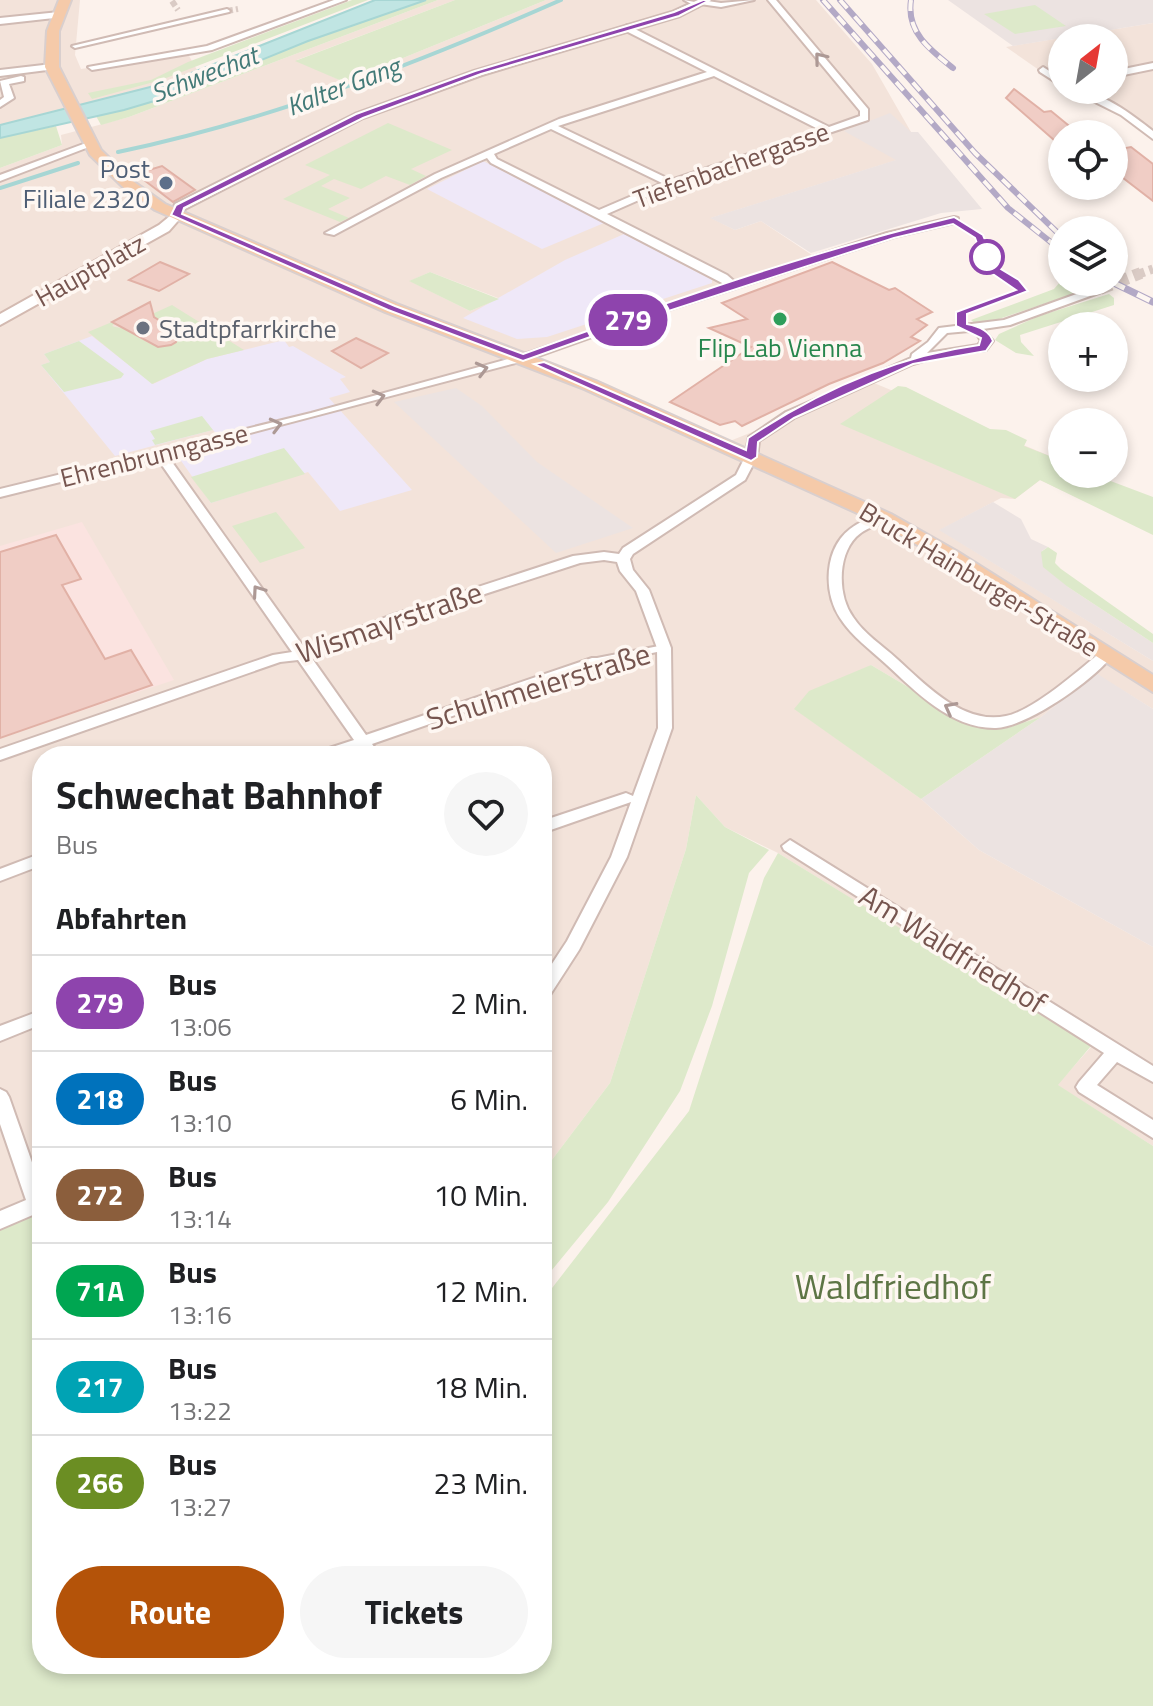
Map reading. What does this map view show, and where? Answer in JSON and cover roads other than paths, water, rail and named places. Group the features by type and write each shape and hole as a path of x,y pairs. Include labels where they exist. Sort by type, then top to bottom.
{"main road":[{"path":"52,67 53,31 65,0"},
{"name":"Hauptplatz","path":"52,67 89,145 129,185 160,207 227,237"},
{"name":"Hauptplatz","path":"0,320 164,228 176,215"},
{"name":"Bruck Hainburger-Straße","path":"227,237 391,308 590,385 884,518 951,556 1153,685"}],"street":[{"path":"92,67 209,48 342,0"},
{"path":"176,215 179,207 359,116 478,73 627,28 699,2 721,5 750,0"},
{"name":"Tiefenbachergasse","path":"599,214 670,183 865,118 865,111 772,0"},
{"path":"178,10 186,20"},
{"path":"75,46 227,11"},
{"path":"0,21 59,15"},
{"path":"627,28 828,130"},
{"path":"1128,71 1153,66"},
{"path":"0,73 52,67"},
{"path":"1043,70 1048,73"},
{"path":"330,233 438,176 551,126 714,73"},
{"path":"0,104 9,98 4,82 21,79"},
{"path":"1105,104 1124,113 1153,136"},
{"path":"551,126 670,183"},
{"path":"0,178 89,145"},
{"path":"490,155 494,161 723,277 735,287"},
{"name":"Ehrenbrunngasse","path":"0,493 161,455 523,358 555,344 891,235 954,220"},
{"path":"909,362 943,330 1006,323 1081,296"},
{"path":"986,336 1006,323"},
{"path":"973,329 986,336"},
{"path":"552,978 573,945 619,857 665,728 664,648 642,590 627,571 623,559 628,551 741,477 751,457 753,440 790,415 909,362 982,348 987,341 986,336"},
{"path":"938,337 944,345 959,351"},
{"path":"161,455 366,746"},
{"path":"884,518 853,533 837,563 836,588 846,617 923,691 951,709 980,722 1010,722 1106,655"},
{"name":"Wismayrstraße","path":"0,755 278,658 303,655 394,619 578,559 604,556 623,559"},
{"name":"Schuhmeierstraße","path":"349,746 597,661 664,648"},
{"path":"552,824 644,791"},
{"name":"Am Waldfriedhof","path":"790,846 1153,1075"},
{"path":"0,875 32,863"},
{"path":"0,1034 32,1021"},
{"path":"1116,1051 1085,1087 1153,1130"},
{"path":"0,1097 32,1182"},
{"path":"0,1220 32,1206"}],"water":[{"name":"Schwechat","path":"375,0 426,0 308,41 178,94 124,110 0,138 0,125 166,83"}],"waterway":[{"name":"Kalter Gang","path":"118,152 232,124 343,88 561,0"},
{"name":"Kalter Gang","path":"0,188 78,163"}],"tunnel":[{"path":"172,1 178,10"},
{"path":"227,11 238,9"},
{"path":"1136,275 1153,269"},
{"path":"1128,278 1141,273"}],"railway":[{"path":"823,0 1008,208 1048,240"},
{"path":"840,0 975,153 1048,223"},
{"path":"911,0 910,11 916,31 928,47 953,68"},
{"path":"1128,290 1153,302"}],"place":[{"name":"Post Filiale 2320","path":"166,183"},
{"name":"Flip Lab Vienna","path":"780,319"},
{"name":"Stadtpfarrkirche","path":"143,328"}],"park label":[{"name":"Waldfriedhof","path":"893,1285"}]}
